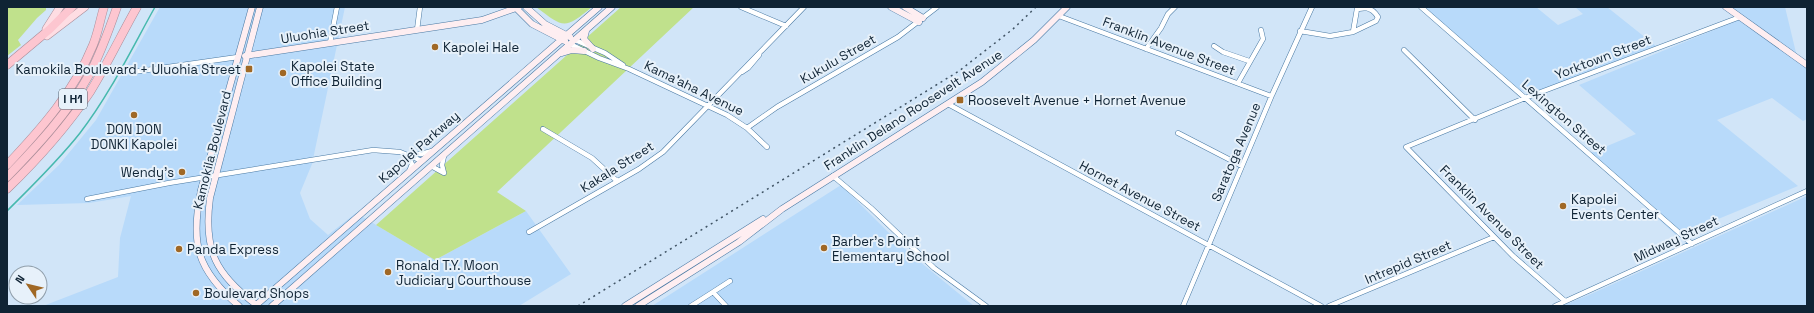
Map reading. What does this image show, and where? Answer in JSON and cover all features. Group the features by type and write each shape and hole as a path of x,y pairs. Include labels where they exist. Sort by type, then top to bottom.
{"highway":[{"path":"7,64 50,29 72,7"},
{"name":"I H1","path":"7,165 51,115 79,74 93,45 104,7"},
{"name":"I H1","path":"7,177 47,133 78,93 99,55 117,7"},
{"path":"62,131 101,64 120,7"},
{"path":"7,189 23,174 62,131 100,76 137,7"},
{"path":"7,158 51,115"}],"main road":[{"path":"7,64 44,31 60,7"},
{"path":"7,69 85,7"},
{"name":"Kamokila Boulevard","path":"239,306 212,281 205,270 198,248 196,218 205,177 252,7"},
{"name":"Kamokila Boulevard","path":"257,306 231,285 222,274 212,254 208,237 207,223 209,204 260,7"},
{"path":"516,7 526,19 547,32 572,42"},
{"name":"Uluohia Street","path":"238,57 482,20 516,7"},
{"path":"526,7 534,16 553,28 564,38"},
{"name":"Kapolei Parkway","path":"257,306 599,7"},
{"name":"Kapolei Parkway","path":"272,306 612,7"},
{"path":"891,7 921,20"},
{"path":"905,7 921,20"},
{"name":"Franklin Delano Roosevelt Avenue","path":"638,306 739,242 782,209 948,104 1006,65 1067,7"},
{"path":"1726,7 1807,65"},
{"path":"553,28 564,30 577,26"},
{"path":"587,29 584,39 593,49"},
{"path":"547,32 552,40 550,50"},
{"path":"558,54 572,50 584,51"},
{"path":"422,161 431,166"},
{"name":"Franklin Delano Roosevelt Avenue","path":"624,306 767,216 782,209"}],"street":[{"path":"330,43 337,7"},
{"path":"417,30 420,7"},
{"path":"741,7 786,26"},
{"name":"Kakala Street","path":"529,232 645,165 663,152 740,73 752,64 759,53 804,7"},
{"name":"Kukulu Street","path":"747,128 777,107 884,46 937,7"},
{"path":"1146,49 1152,38 1161,29 1168,11 1175,7"},
{"name":"Saratoga Avenue","path":"1183,306 1300,31 1312,7"},
{"name":"Lexington Street","path":"1421,7 1692,244"},
{"path":"1300,31 1324,36 1353,32 1376,21 1378,17 1376,13 1366,8 1357,10 1353,32"},
{"name":"Franklin Avenue Street","path":"1059,16 1272,96"},
{"name":"Yorktown Street","path":"1406,147 1526,98 1740,17"},
{"path":"1238,83 1249,61 1263,39 1261,30"},
{"name":"Kama'aha Avenue","path":"572,42 584,51 628,68 727,115 747,128 767,147"},
{"name":"Kama'aha Avenue","path":"572,42 612,57 628,68"},
{"path":"1214,46 1223,52 1249,61"},
{"path":"1404,50 1475,120"},
{"name":"Uluohia Street","path":"133,72 238,57"},
{"name":"Hornet Avenue Street","path":"948,104 1321,306"},
{"path":"543,129 587,153 602,164 617,181"},
{"path":"1178,133 1242,166"},
{"name":"Franklin Avenue Street","path":"1406,147 1494,238 1564,301"},
{"path":"87,199 205,177 373,150 391,150 421,154 437,148"},
{"path":"406,153 422,161"},
{"path":"406,153 411,161 409,172"},
{"path":"431,166 444,173 442,165 445,154"},
{"path":"833,176 871,208 934,268 986,306"},
{"name":"Midway Street","path":"1555,306 1807,191"},
{"name":"Intrepid Street","path":"1329,306 1494,238"},
{"path":"691,306 730,281"},
{"path":"713,292 726,306"}],"shaded area":[{"path":"160,7 345,7 312,164 300,193 310,219 328,235 356,213 435,260 526,211 571,274 519,306 43,306 118,277 120,238 131,196 89,203 17,205 59,165 96,120"},
{"path":"1424,7 1536,7 1558,25 1583,14 1575,7 1607,7 1656,46 1530,94 1520,90"},
{"path":"1724,7 1785,7 1798,61 1807,68 1807,119 1803,121 1772,98 1717,120 1798,186 1677,236 1588,154 1636,134 1579,85 1741,19"},
{"name":"Barber's Point Elementary School","path":"841,185 908,252 974,306 652,306"},
{"path":"1807,196 1807,306 1562,306 1591,294"}],"green space":[{"path":"7,7 46,7 46,10 18,40 21,45 7,56"},
{"path":"536,7 592,7 575,20 564,24 553,19"},
{"path":"621,7 694,7 497,192 526,211 435,260 376,225"}],"waterway":[{"path":"7,211 45,173 91,118 120,72 155,7"}],"railway":[{"path":"578,306 959,71 1013,29 1036,7"}],"place":[{"name":"Kapolei Hale","path":"435,47"},
{"name":"Kamokila Boulevard + Uluohia Street","path":"249,69"},
{"name":"Kapolei State Office Building","path":"283,73"},
{"name":"Roosevelt Avenue + Hornet Avenue","path":"960,100"},
{"name":"DON DON DONKI Kapolei","path":"134,115"},
{"name":"Wendy's","path":"182,172"},
{"name":"Kapolei Events Center","path":"1563,206"},
{"name":"Barber's Point Elementary School","path":"824,248"},
{"name":"Panda Express","path":"179,249"},
{"name":"Ronald T.Y. Moon Judiciary Courthouse","path":"388,272"},
{"name":"Boulevard Shops","path":"196,293"}]}
